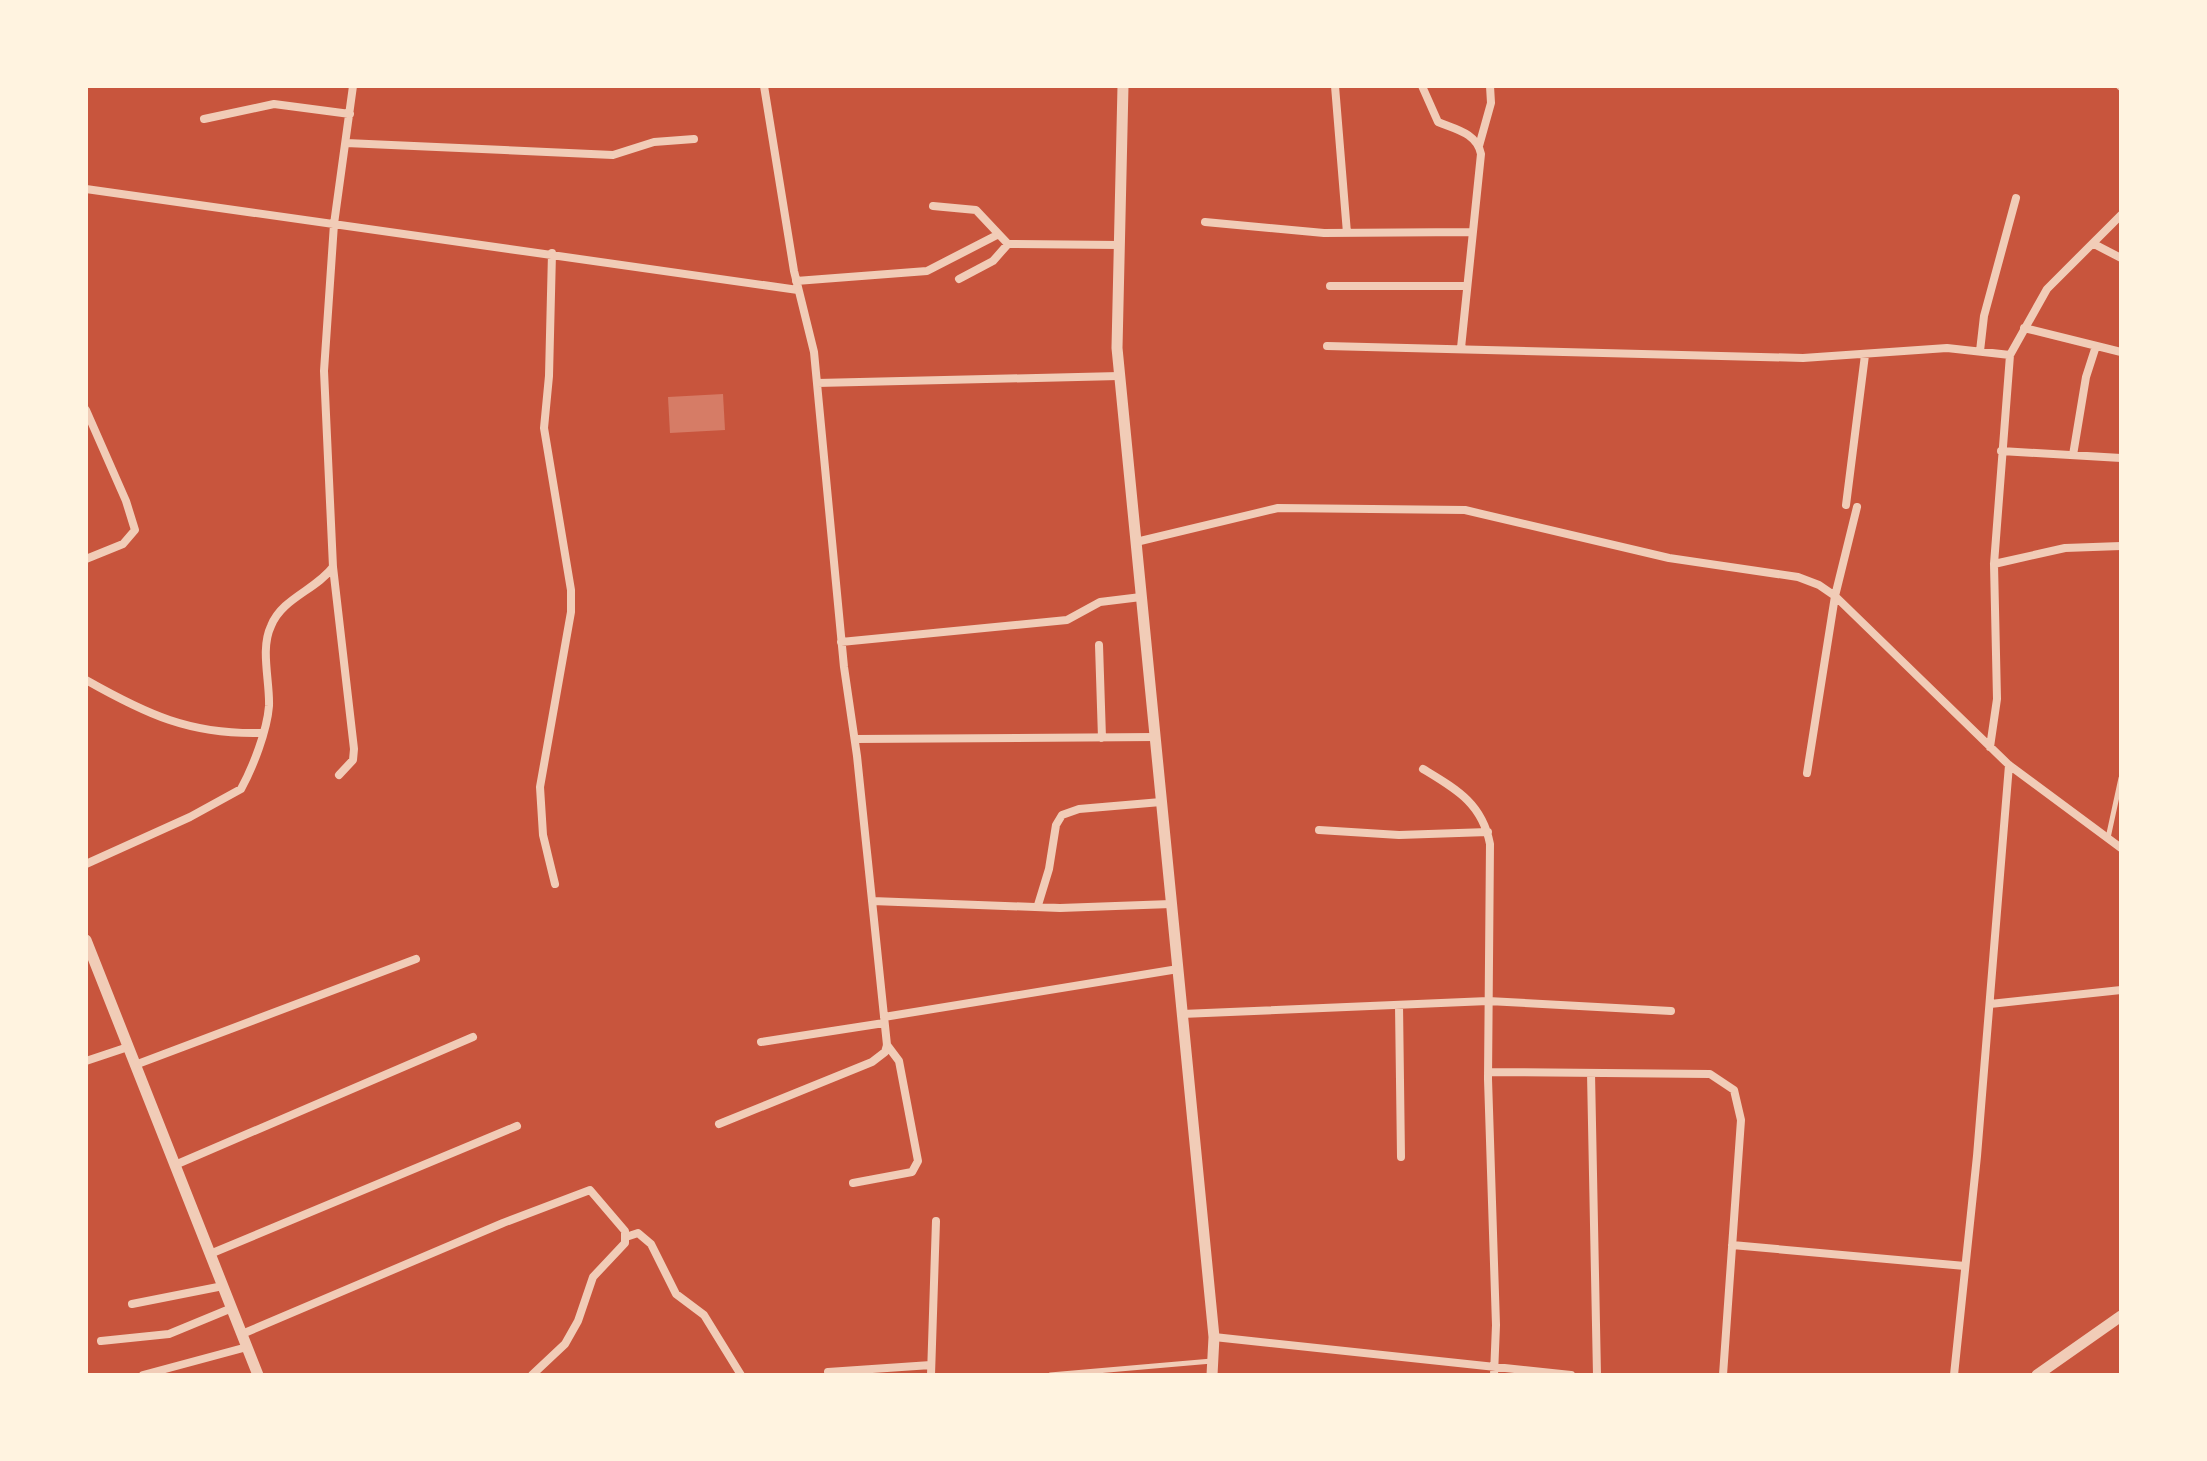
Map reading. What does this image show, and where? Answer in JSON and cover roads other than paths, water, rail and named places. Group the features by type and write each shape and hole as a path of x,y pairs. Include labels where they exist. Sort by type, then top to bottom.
{"street":[{"path":"339,775 353,760 354,749 333,567 324,371 334,224 353,86"},
{"path":"719,1124 872,1062 885,1052 887,1045 855,739 841,642 817,383 797,285 764,86"},
{"path":"1123,86 1119,376 1214,1337 1212,1375"},
{"path":"1335,86 1347,233"},
{"path":"1422,86 1438,122 1470,135 1479,146"},
{"path":"1461,348 1479,146 1491,103 1490,86"},
{"path":"204,119 274,104 350,114"},
{"path":"346,143 613,155 654,142 694,139"},
{"path":"86,189 797,285 927,271 997,235"},
{"path":"1980,351 1984,316 2016,198"},
{"path":"933,206 976,210 1008,244 1119,245"},
{"path":"1990,747 1997,699 1994,564 2010,355 2053,282 2121,215"},
{"path":"1205,222 1347,233 1473,232"},
{"path":"959,279 993,261 1008,244"},
{"path":"2094,244 2121,258"},
{"path":"552,253 549,376 544,428 571,590 562,664 540,787 543,835 555,884"},
{"path":"1330,286 1467,286"},
{"path":"2024,328 2121,352"},
{"path":"1327,346 1789,358 1865,355 1925,348 2010,355"},
{"path":"2073,455 2086,377 2096,346"},
{"path":"1846,505 1865,355"},
{"path":"817,383 1119,376"},
{"path":"86,410 126,501 135,530 123,544 86,559"},
{"path":"2001,451 2121,458"},
{"path":"1807,773 1835,596 1857,507"},
{"path":"1136,542 1278,508 1465,510 1669,558 1798,577 1819,585 1835,596 2009,765 2121,848"},
{"path":"1994,564 2065,548 2121,546"},
{"path":"86,864 231,797 244,783 269,710 267,641 271,624 281,610 317,587 333,567"},
{"path":"841,642 1067,620 1100,602 1141,597"},
{"path":"1099,645 1102,738"},
{"path":"86,680 163,720 223,733 261,735"},
{"path":"855,739 1155,737"},
{"path":"1954,1375 1990,1004 2009,765"},
{"path":"1423,769 1466,796 1488,832 1491,867 1488,1072 1494,1371"},
{"path":"1038,905 1049,869 1056,825 1062,815 1079,809 1161,802"},
{"path":"1319,830 1399,835 1488,832"},
{"path":"872,901 1081,908 1171,904"},
{"path":"86,940 258,1375"},
{"path":"135,1065 416,959"},
{"path":"761,1042 1178,969"},
{"path":"1990,1004 2121,990"},
{"path":"1182,1014 1488,1001 1671,1011"},
{"path":"1399,1005 1401,1157"},
{"path":"175,1165 473,1037"},
{"path":"853,1183 912,1172 918,1161 899,1061 887,1045"},
{"path":"86,1061 128,1047"},
{"path":"1488,1072 1710,1074 1734,1090 1741,1120 1723,1375"},
{"path":"1591,1073 1597,1375"},
{"path":"210,1254 517,1126"},
{"path":"242,1334 584,1192 594,1193 626,1237"},
{"path":"931,1375 936,1221"},
{"path":"532,1375 572,1334 593,1277 621,1248 626,1237 638,1233 647,1239 676,1294 698,1307 741,1375"},
{"path":"1732,1245 1965,1266"},
{"path":"132,1304 223,1286"},
{"path":"101,1341 169,1334 232,1308"},
{"path":"2037,1375 2121,1316"},
{"path":"1214,1337 1494,1371 1571,1375"},
{"path":"143,1375 247,1347"},
{"path":"828,1372 931,1365"}],"lane":[{"path":"2108,839 2121,778"},
{"path":"1050,1375 1213,1360"}]}
